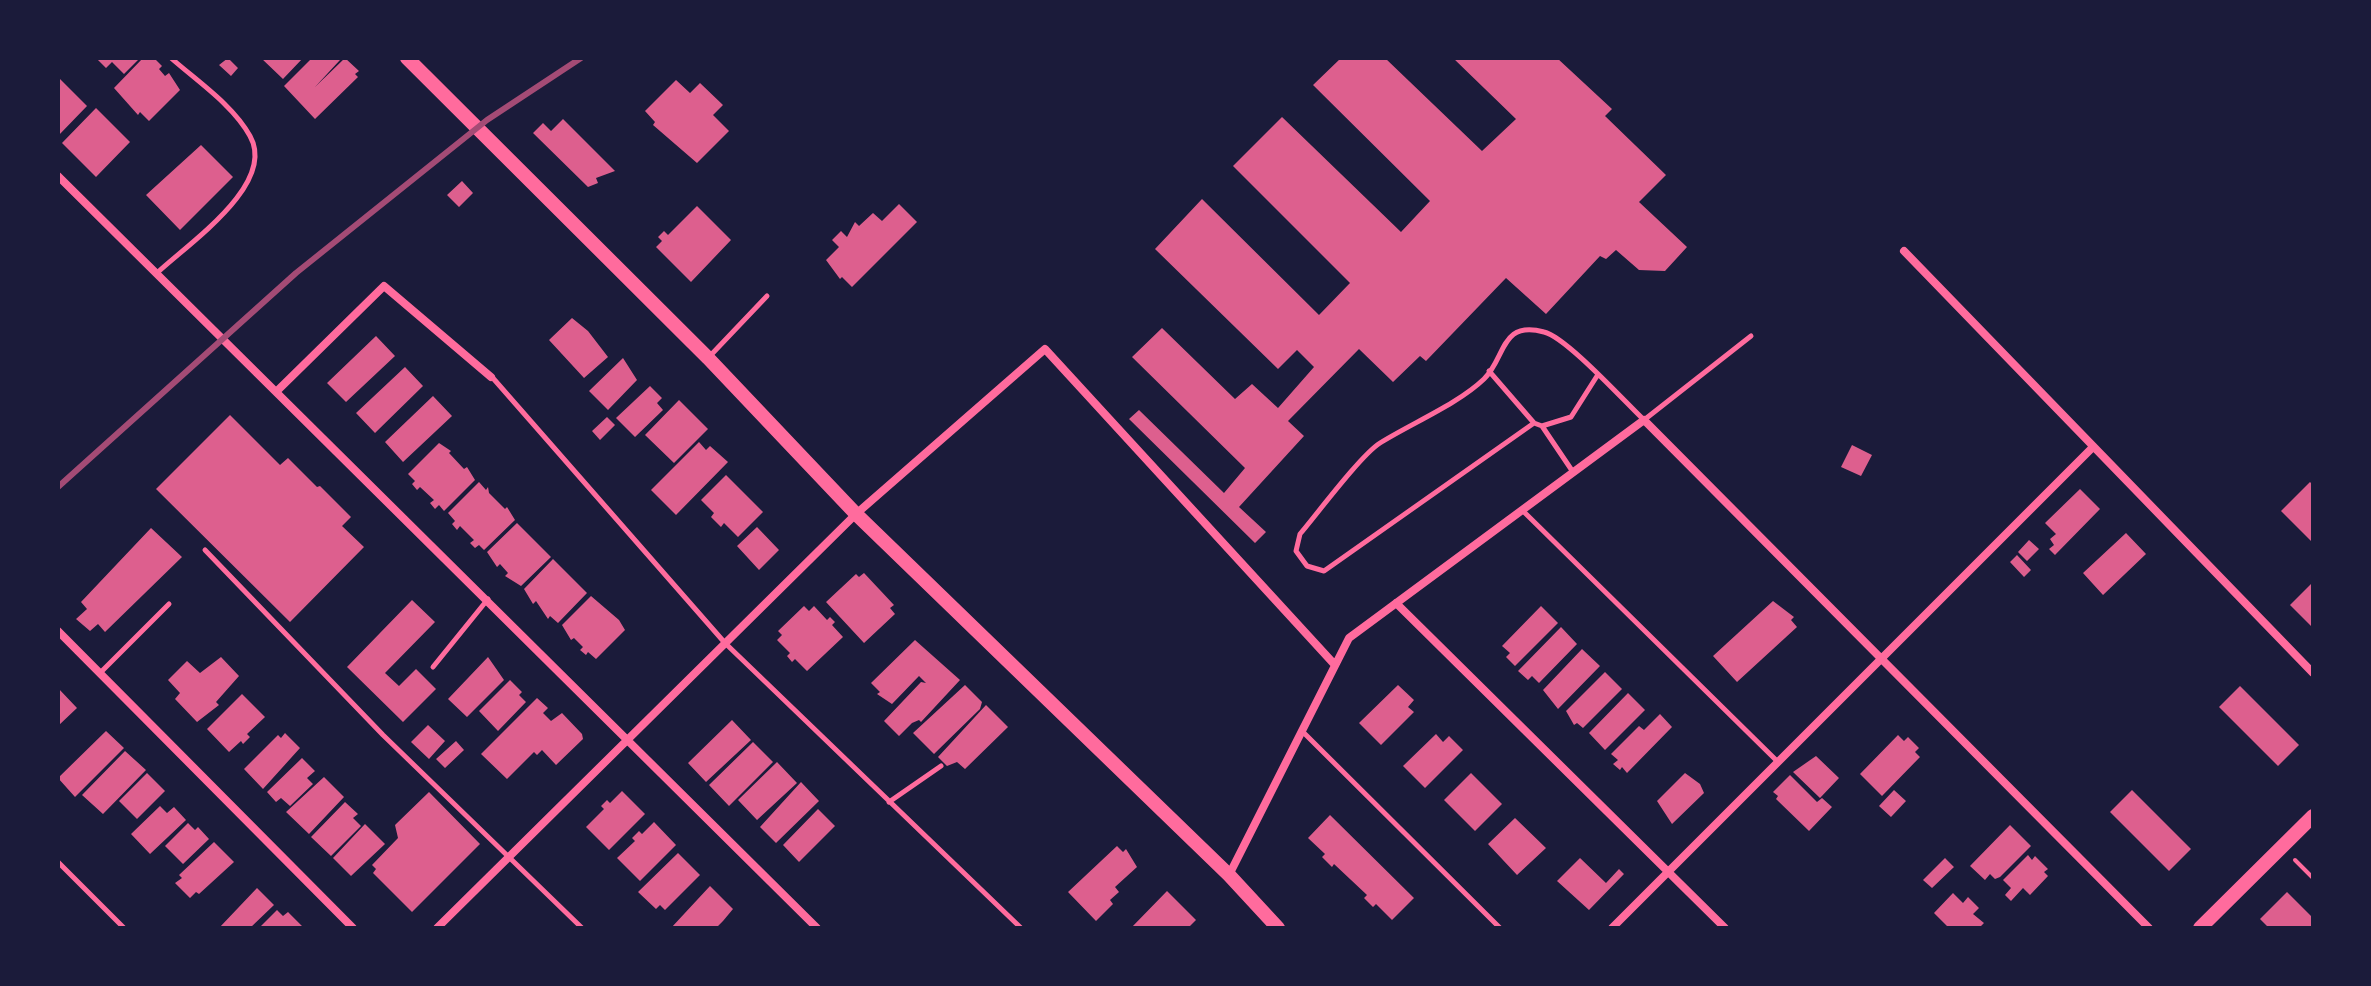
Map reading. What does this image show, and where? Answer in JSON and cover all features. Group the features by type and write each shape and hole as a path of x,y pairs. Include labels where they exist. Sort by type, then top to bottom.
{"main road":[{"path":"407,58 708,358 856,514 1229,875 1278,928"},
{"path":"2200,928 2313,816"}],"street":[{"path":"58,176 629,738 817,928"},
{"path":"1904,251 2313,673"},
{"path":"277,391 384,286 491,377"},
{"path":"437,928 856,514 1045,349 1335,665"},
{"path":"1229,875 1349,638 1644,420 2149,928"},
{"path":"1612,928 2092,448"},
{"path":"1396,603 1725,928"},
{"path":"58,631 353,928"}],"lane":[{"path":"156,274 241,195 252,178 258,159 251,136 233,113 171,58"},
{"path":"708,358 767,296"},
{"path":"1534,423 1324,571 1307,566 1296,551 1300,534 1378,444 1485,378 1509,336 1522,331 1542,331 1554,336 1644,420 1751,336"},
{"path":"1489,371 1534,423 1542,426 1573,473"},
{"path":"1542,426 1571,417 1597,376"},
{"path":"491,377 725,643 1021,928"},
{"path":"1522,510 1778,762"},
{"path":"205,550 383,735 582,928"},
{"path":"433,667 488,599"},
{"path":"100,673 169,604"},
{"path":"1302,731 1500,928"},
{"path":"889,802 941,766"},
{"path":"58,862 124,928"}],"path":[{"path":"2282,847 2313,878"}],"building":[{"path":"96,58 140,58 124,74 112,62 106,68"},
{"path":"143,58 154,58 162,66 159,69 165,76 169,73 180,90 149,121 140,112 138,115 114,88"},
{"path":"228,58 238,68 231,76 219,65"},
{"path":"261,58 303,58 283,79"},
{"path":"312,58 340,60 315,87 345,58 359,71 355,74 358,77 315,119 284,86"},
{"path":"1341,58 1385,58 1482,151 1516,119 1453,58 1557,58 1612,109 1605,116 1666,175 1639,202 1687,247 1665,271 1639,270 1616,250 1606,259 1600,256 1546,314 1506,278 1426,361 1420,356 1393,382 1359,349 1288,421 1304,436 1239,507 1266,532 1255,543 1129,419 1139,410 1224,493 1245,468 1132,357 1162,328 1235,399 1252,384 1278,408 1314,367 1297,350 1278,369 1155,249 1202,199 1319,315 1350,283 1233,166 1282,117 1401,232 1430,201 1313,85"},
{"path":"58,77 87,106 58,136"},
{"path":"676,80 690,93 700,83 723,105 713,115 729,131 697,163 653,125 655,122 645,111"},
{"path":"96,108 130,142 96,177 62,143"},
{"path":"563,119 615,171 596,178 598,183 588,187 533,133 543,123 551,131"},
{"path":"201,145 233,177 180,230 146,195"},
{"path":"462,181 473,193 459,207 447,195"},
{"path":"899,204 917,222 852,287 842,277 840,279 826,260 839,247 832,240 841,231 847,237 855,222 859,226 873,213 882,221"},
{"path":"697,206 731,240 691,282 656,247 662,241 658,237 664,231 668,235"},
{"path":"572,318 588,331 608,357 584,378 549,340"},
{"path":"376,336 395,356 346,402 327,383"},
{"path":"623,358 637,380 608,410 589,391"},
{"path":"405,367 423,386 375,433 356,413"},
{"path":"650,386 662,398 657,403 663,410 635,437 616,418"},
{"path":"433,396 452,416 403,462 385,442"},
{"path":"679,400 708,429 674,463 645,435"},
{"path":"230,415 280,465 288,458 317,487 320,486 351,517 342,526 364,547 290,622 156,489"},
{"path":"607,417 615,425 600,440 592,431"},
{"path":"699,442 706,450 710,446 728,462 676,515 651,490"},
{"path":"439,443 451,451 449,453 464,469 467,467 475,480 444,511 439,505 435,509 430,503 434,500 420,487 417,490 412,484 415,481 408,474"},
{"path":"1852,445 1872,455 1861,476 1841,467"},
{"path":"726,475 763,512 738,537 724,523 721,527 711,517 714,513 701,500"},
{"path":"479,482 486,490 488,487 489,493 505,509 507,507 515,520 484,550 470,543 474,540 460,526 457,530 452,524 455,521 448,513"},
{"path":"2310,482 2313,485 2313,543 2281,511"},
{"path":"2080,489 2100,509 2055,555 2049,549 2054,545 2050,539 2056,534 2045,523"},
{"path":"517,523 551,557 521,586 505,576 508,573 500,564 497,567 487,552"},
{"path":"757,527 779,550 759,570 737,546"},
{"path":"151,528 182,557 105,632 98,624 90,631 76,619 87,609 81,602"},
{"path":"2126,533 2146,554 2103,595 2083,573"},
{"path":"2029,540 2039,549 2027,561 2018,552"},
{"path":"2017,555 2031,570 2024,577 2010,562"},
{"path":"553,559 587,593 558,623 550,616 548,619 536,601 533,604 524,589"},
{"path":"864,573 894,605 890,608 895,614 864,643 826,602 856,574 859,577"},
{"path":"2313,582 2313,628 2290,605"},
{"path":"591,596 619,620 625,630 596,659 580,650 583,647 574,638 571,640 562,625"},
{"path":"412,600 435,622 385,673 399,686 416,669 436,689 403,722 347,667"},
{"path":"1773,601 1794,617 1791,620 1797,627 1737,682 1713,656"},
{"path":"804,606 809,611 814,606 827,620 830,617 835,622 832,625 843,637 807,671 795,659 792,662 787,656 790,653 777,640 782,635 778,631"},
{"path":"1541,606 1558,623 1515,666 1506,657 1510,653 1502,646"},
{"path":"1561,627 1577,644 1539,683 1532,676 1528,680 1518,671"},
{"path":"915,640 960,680 921,722 912,723 899,736 884,721 921,682 926,683 919,676 892,704 877,694 880,692 871,683"},
{"path":"1582,649 1600,666 1558,709 1543,690"},
{"path":"221,657 239,676 216,702 219,705 197,722 175,699 180,693 168,680 187,661 200,673"},
{"path":"488,657 504,680 467,717 448,699"},
{"path":"1605,672 1622,689 1583,728 1577,723 1574,725 1566,711"},
{"path":"510,680 522,692 519,695 526,702 498,731 479,711"},
{"path":"965,685 982,702 980,709 934,754 913,733"},
{"path":"1398,685 1414,700 1408,707 1414,712 1381,745 1359,723"},
{"path":"2240,686 2299,745 2278,766 2219,707"},
{"path":"58,688 77,708 58,726"},
{"path":"1628,693 1645,710 1605,750 1589,733"},
{"path":"242,694 265,717 247,734 250,737 243,744 241,741 229,752 207,729"},
{"path":"537,698 548,708 543,713 551,721 562,713 583,739 556,765 542,750 537,755 534,752 507,779 481,754"},
{"path":"986,705 1008,727 965,769 957,762 947,766 938,757"},
{"path":"1660,714 1672,727 1627,773 1622,767 1620,770 1613,764 1618,760 1611,754 1639,726 1644,730"},
{"path":"732,720 751,740 706,782 688,763"},
{"path":"428,725 445,741 429,759 411,742"},
{"path":"106,731 124,748 75,797 58,778"},
{"path":"285,733 300,748 263,789 244,769 278,735 281,738"},
{"path":"1436,734 1443,742 1449,736 1463,750 1425,788 1403,766"},
{"path":"1898,735 1904,741 1908,737 1919,748 1915,752 1920,757 1882,796 1860,774"},
{"path":"456,741 464,750 445,768 436,759"},
{"path":"753,742 773,762 729,806 709,785"},
{"path":"125,751 146,770 103,814 82,795"},
{"path":"1816,756 1839,778 1820,798 1793,772"},
{"path":"302,758 315,771 307,778 313,784 290,806 281,798 276,802 267,792"},
{"path":"777,762 797,783 757,820 738,800"},
{"path":"147,773 165,791 137,819 119,801"},
{"path":"1471,773 1502,804 1475,831 1444,800"},
{"path":"1685,773 1700,784 1704,793 1672,824 1657,801"},
{"path":"1790,775 1817,802 1822,798 1832,807 1809,831 1776,799 1778,796 1773,792"},
{"path":"324,777 344,797 309,834 286,812"},
{"path":"801,782 819,801 776,843 760,827"},
{"path":"1894,790 1906,801 1891,817 1879,806"},
{"path":"2132,790 2191,849 2169,871 2110,812"},
{"path":"622,791 645,814 609,850 586,827 604,809 601,806 607,800 610,803"},
{"path":"429,792 480,844 412,912 373,873 376,869 372,865 398,838 395,825"},
{"path":"345,802 358,814 353,818 361,826 331,856 311,837"},
{"path":"160,806 167,813 174,807 186,820 150,854 131,834"},
{"path":"818,809 835,826 799,862 783,845"},
{"path":"1330,815 1414,898 1392,920 1376,904 1373,907 1364,898 1367,895 1334,864 1332,867 1322,857 1325,854 1308,838"},
{"path":"1515,818 1546,848 1517,875 1488,844"},
{"path":"654,822 676,845 640,881 617,858 635,841 632,838 639,831 642,834"},
{"path":"188,823 195,830 198,827 209,839 183,864 165,846"},
{"path":"365,824 385,844 351,876 333,858"},
{"path":"2010,825 2031,846 2000,877 1995,879 1990,874 1985,880 1970,866"},
{"path":"214,842 234,862 199,894 196,892 190,898 175,883 182,878 179,875"},
{"path":"1117,846 1123,852 1126,849 1137,867 1115,887 1119,892 1110,900 1113,904 1096,921 1068,892"},
{"path":"678,853 700,875 665,910 660,905 656,909 638,892"},
{"path":"2028,855 2032,860 2035,856 2048,869 2044,872 2048,876 2030,895 2023,888 2011,901 2005,895 2011,888 2003,880"},
{"path":"1580,858 1606,883 1619,869 1624,874 1589,910 1557,881"},
{"path":"1945,858 1954,867 1932,888 1923,880"},
{"path":"710,886 733,909 723,921 716,928 671,928"},
{"path":"257,888 274,905 250,928 219,928"},
{"path":"1167,891 1196,920 1188,928 1131,928"},
{"path":"2287,892 2313,918 2313,928 2269,928 2260,919"},
{"path":"1953,893 1963,903 1968,897 1979,908 1973,914 1984,923 1979,928 1949,928 1934,913"},
{"path":"277,910 283,916 288,912 302,926 259,928"}],"railway":[{"path":"58,487 296,273 487,120 581,58"}]}
